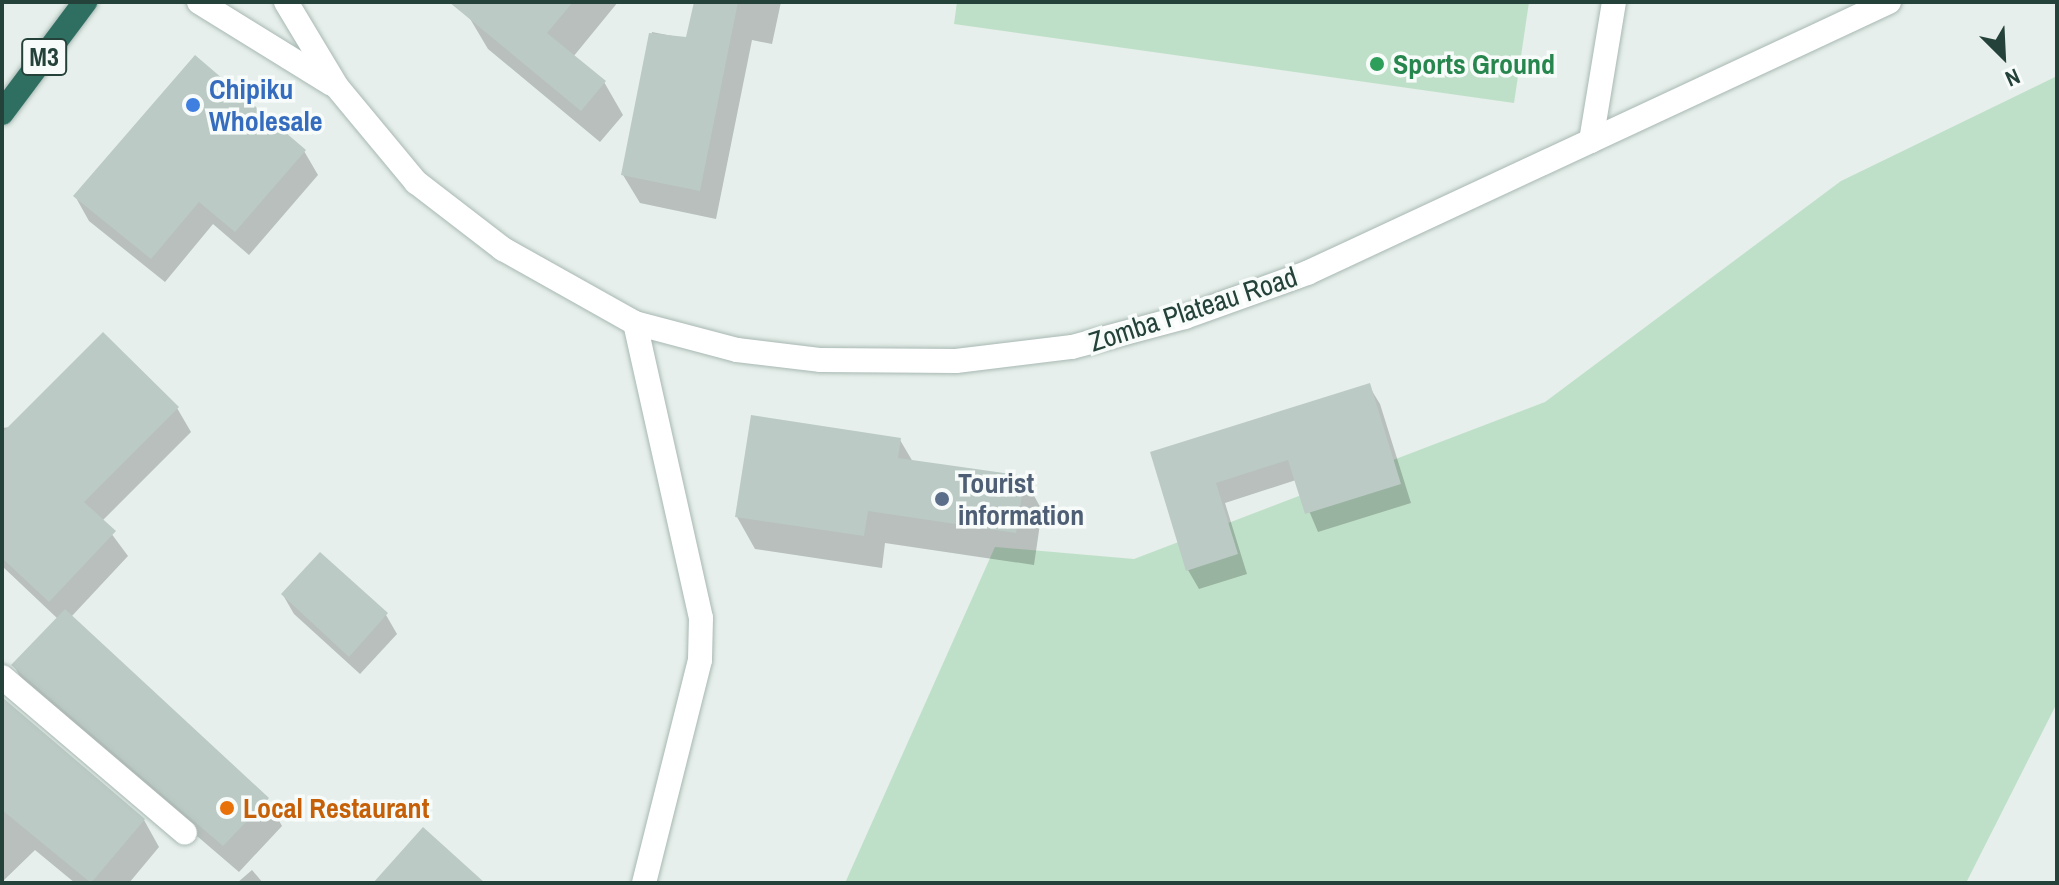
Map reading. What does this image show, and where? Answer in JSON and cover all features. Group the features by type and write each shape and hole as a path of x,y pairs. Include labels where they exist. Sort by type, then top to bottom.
{"highway":[{"name":"M3","path":"2,113 85,2"}],"street":[{"name":"Zomba Plateau Road","path":"199,2 337,87"},
{"name":"Zomba Plateau Road","path":"286,2 337,87 416,182 503,249 635,323 737,350 821,360 956,361 1072,347 1185,317 1307,273 1889,2"},
{"path":"1591,141 1614,2"},
{"path":"635,323 701,618 700,660 644,883"},
{"path":"2,677 185,833"}],"green space":[{"name":"Sports Ground","path":"957,2 1529,2 1514,103 954,24"},
{"path":"2057,76 2057,703 1966,883 845,883 995,547 1134,559 1545,402 1841,181"}],"building":[{"path":"449,2 573,2 547,33 606,81 581,111"},
{"path":"694,2 738,2 700,191 621,175 649,33 686,37"},
{"path":"195,55 306,150 235,232 199,202 151,259 73,196"},
{"path":"103,332 179,407 84,502 116,531 49,602 2,558 2,433"},
{"path":"1370,383 1401,484 1305,514 1288,460 1216,483 1238,554 1186,571 1150,452"},
{"path":"751,415 901,438 898,458 1025,476 1016,533 868,511 864,536 735,517"},
{"path":"320,552 388,613 349,657 281,594"},
{"path":"65,609 269,798 223,846 11,665"},
{"path":"2,697 145,819 91,883 2,810"},
{"path":"423,827 485,883 373,883"}],"place":[{"name":"Sports Ground","path":"1377,64"},
{"name":"Chipiku Wholesale","path":"193,105"},
{"name":"Tourist information","path":"942,499"},
{"name":"Local Restaurant","path":"227,808"}]}
